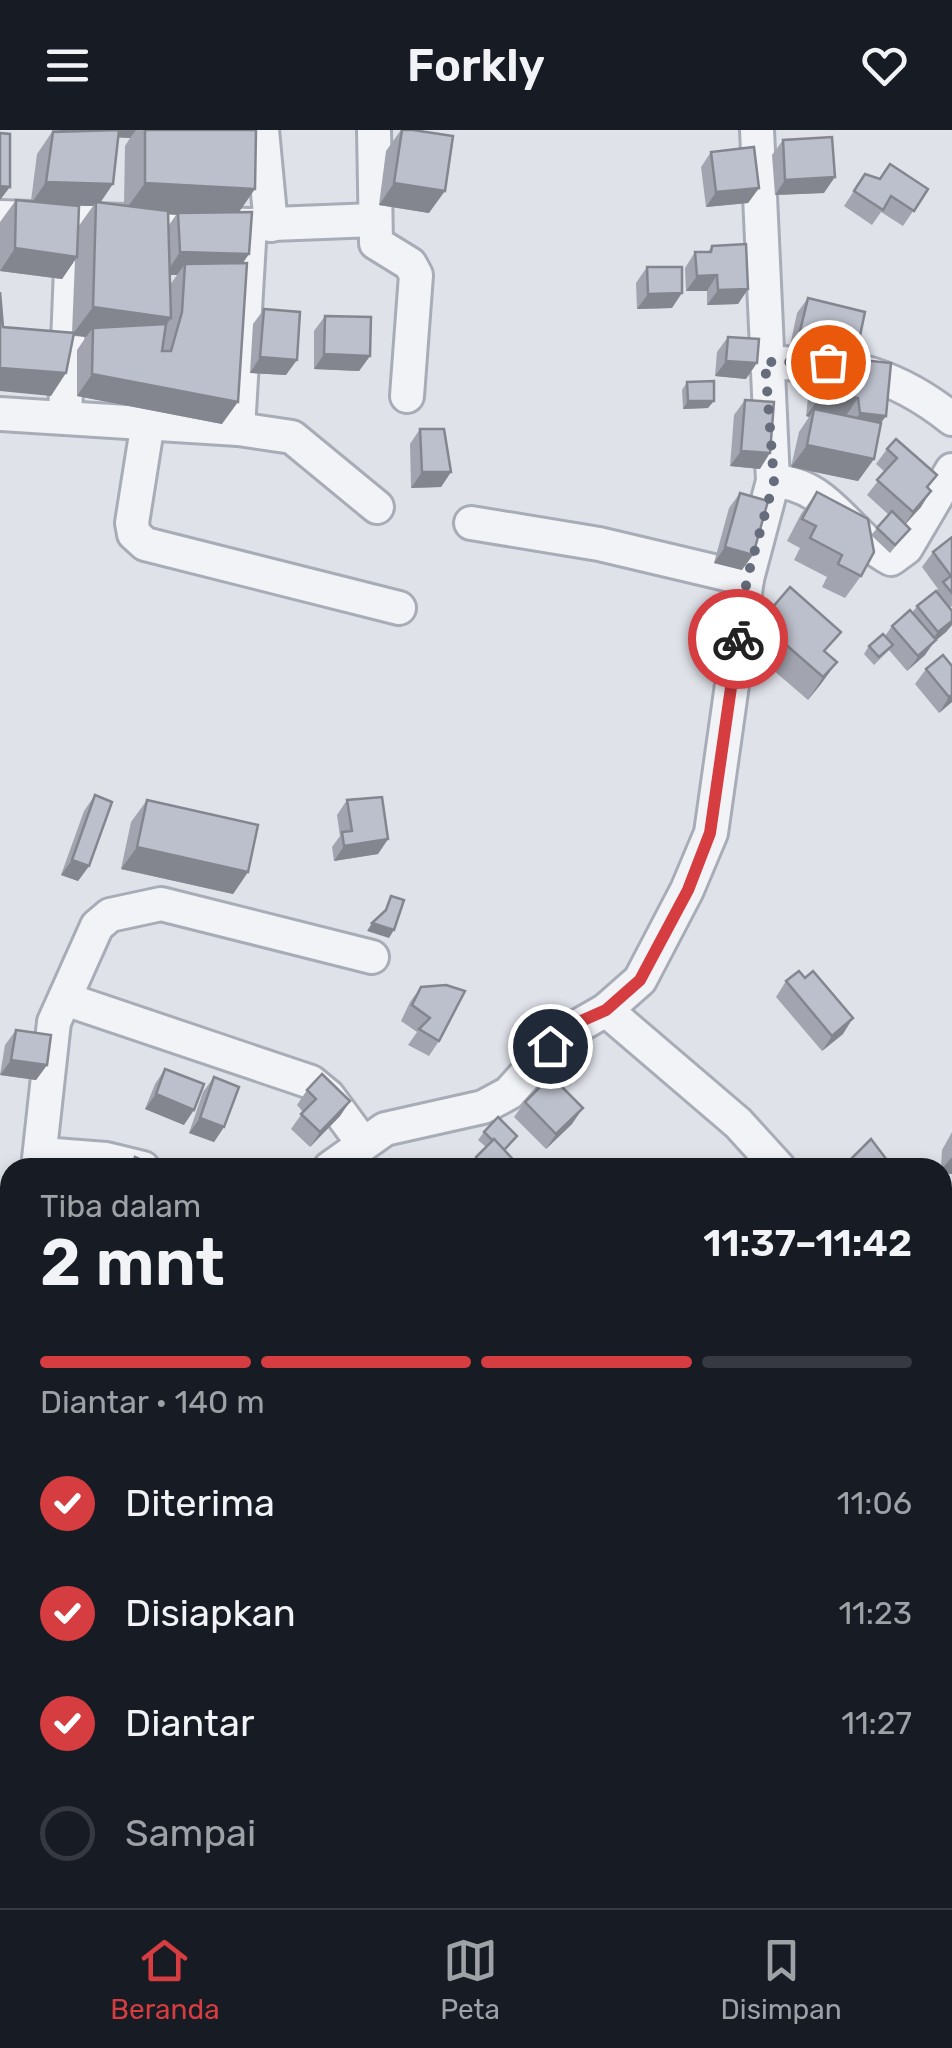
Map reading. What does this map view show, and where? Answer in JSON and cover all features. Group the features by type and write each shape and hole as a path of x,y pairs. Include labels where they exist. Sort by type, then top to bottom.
{"street":[{"path":"238,429 260,224 262,130"},
{"path":"374,130 374,220 378,245 416,272 407,396"},
{"path":"342,1158 362,1142 401,1124 495,1101 523,1081 560,1036 606,1010 640,980 654,960 710,833 747,579 774,481 756,130"},
{"path":"0,217 260,224 374,220"},
{"path":"65,416 73,220"},
{"path":"765,362 828,362 864,371 898,382 952,419"},
{"path":"0,414 238,429 300,439 378,507"},
{"path":"148,422 132,523 134,534 145,544 398,608"},
{"path":"774,481 803,486 817,494 891,558 906,548 952,470"},
{"path":"472,523 598,544 747,579"},
{"path":"40,1158 54,1022 100,921 150,905 372,957"},
{"path":"65,999 311,1082 328,1096 362,1142"},
{"path":"606,1010 738,1123 770,1158"}],"building":[{"path":"119,130 113,184 46,182 53,132"},
{"path":"145,130 256,130 255,189 145,183"},
{"path":"402,130 453,136 445,191 394,183"},
{"path":"0,133 10,134 10,187 0,186"},
{"path":"832,137 835,177 785,180 783,140"},
{"path":"754,147 759,188 716,192 711,152"},
{"path":"890,164 928,189 914,211 891,196 883,210 854,191 865,174 880,179"},
{"path":"16,200 79,206 77,257 15,248"},
{"path":"96,202 168,211 171,318 93,307"},
{"path":"252,212 249,254 180,252 178,213"},
{"path":"746,244 748,289 718,290 717,275 697,276 695,252 711,252 712,246"},
{"path":"247,263 238,402 92,374 93,328 166,324 162,351 171,351 182,312 185,264"},
{"path":"647,267 682,267 682,293 648,294"},
{"path":"0,292 3,327 74,333 66,373 2,368 0,384"},
{"path":"808,298 865,312 858,345 800,331"},
{"path":"264,309 300,312 297,360 260,357"},
{"path":"325,316 371,317 370,356 324,354"},
{"path":"728,337 759,339 757,363 726,361"},
{"path":"825,356 891,363 886,416 860,413 858,398 822,394"},
{"path":"714,381 714,401 688,401 687,382"},
{"path":"745,400 774,402 770,453 741,451"},
{"path":"814,409 881,423 874,459 807,445"},
{"path":"420,429 444,429 451,472 422,472"},
{"path":"896,439 937,475 927,487 931,491 913,512 877,480 897,458 887,449"},
{"path":"817,492 868,519 874,552 861,576 838,564 842,555 810,538 816,526 802,519"},
{"path":"740,493 768,501 753,555 725,547"},
{"path":"892,511 910,529 895,545 877,528"},
{"path":"952,537 952,593 943,582 951,576 933,552"},
{"path":"790,587 841,632 824,651 837,662 823,677 760,622"},
{"path":"936,591 952,611 952,621 938,632 917,606"},
{"path":"910,610 936,640 918,656 892,626"},
{"path":"883,634 893,645 879,657 869,646"},
{"path":"943,655 952,666 949,697 926,669"},
{"path":"95,795 112,802 89,866 72,860"},
{"path":"382,797 388,839 344,846 342,832 352,831 347,800"},
{"path":"147,800 258,825 248,872 137,847"},
{"path":"391,896 404,900 394,930 372,923 386,910"},
{"path":"799,971 805,978 813,971 853,1018 832,1036 786,981"},
{"path":"446,985 465,991 439,1041 419,1029 430,1018 412,1005 421,987"},
{"path":"16,1030 51,1035 47,1065 11,1060"},
{"path":"165,1069 204,1084 194,1110 156,1094"},
{"path":"322,1074 350,1101 320,1132 301,1114 316,1099 307,1090"},
{"path":"551,1076 583,1108 556,1134 525,1102"},
{"path":"214,1077 239,1087 224,1127 200,1118"},
{"path":"498,1117 517,1136 504,1150 484,1132"},
{"path":"494,1139 512,1158 477,1158"},
{"path":"871,1139 885,1158 852,1158"}],"way so far":[{"path":"738,639 747,579 774,481 765,362 828,362"}],"route":[{"path":"550,1046 579,1022 606,1010 640,980 688,890 710,833 738,639"}]}
